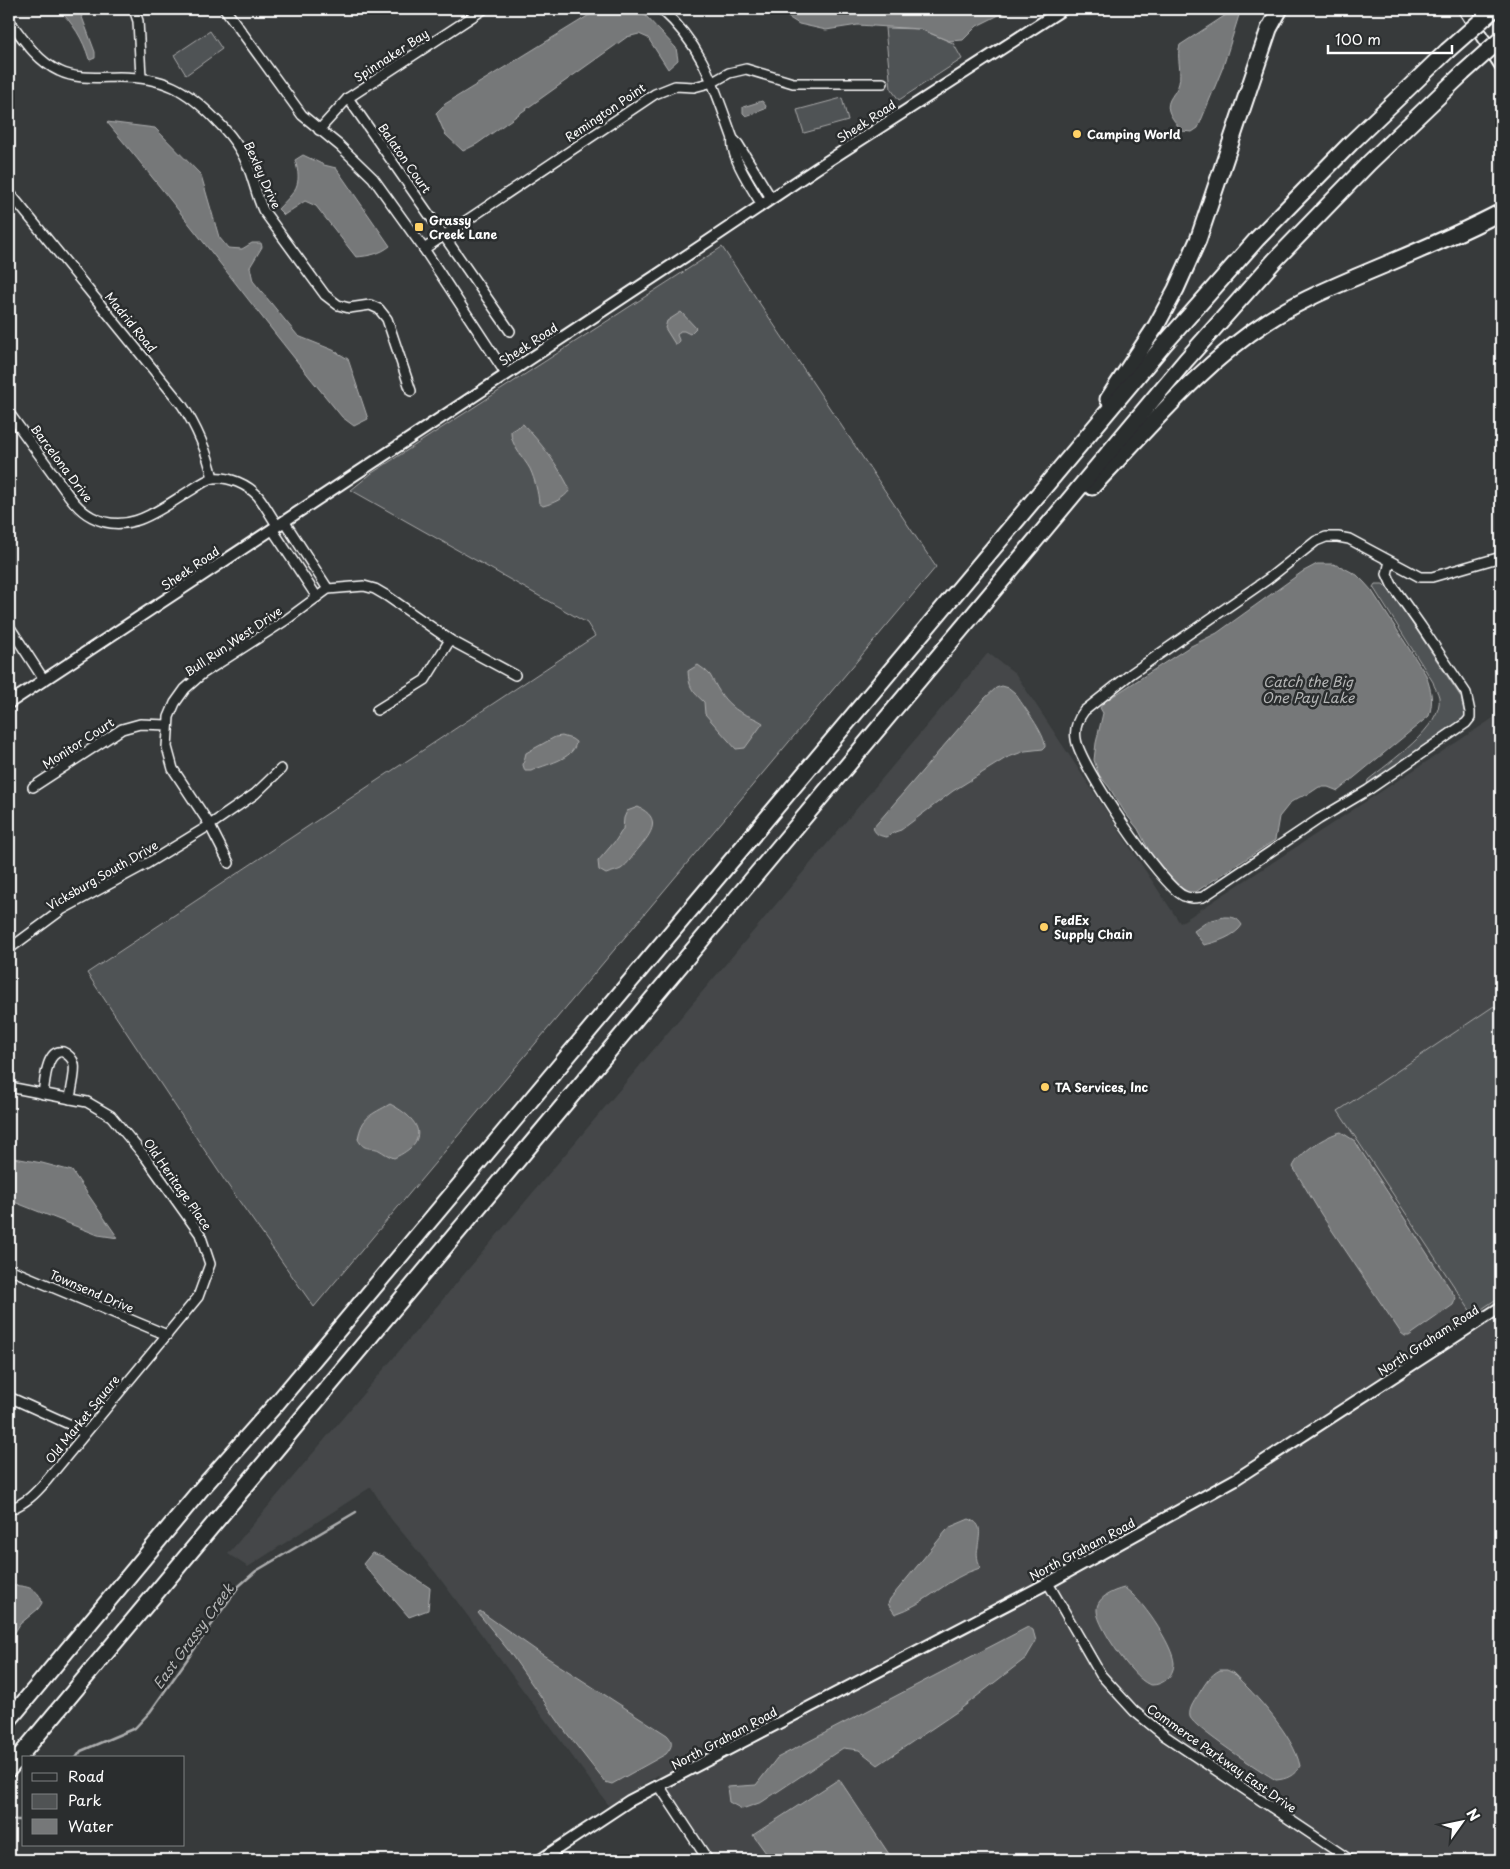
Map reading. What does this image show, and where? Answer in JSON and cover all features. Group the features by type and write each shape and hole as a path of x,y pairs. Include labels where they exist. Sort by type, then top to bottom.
{"highway":[{"path":"1076,449 1156,326 1176,289 1198,240 1269,29 1280,9"},
{"path":"9,1720 1166,342 1257,239 1351,142 1493,10"},
{"path":"9,1770 1186,360 1275,260 1369,163 1501,39"},
{"path":"995,587 1182,393 1216,360 1243,338 1293,306 1474,226 1501,212"}],"main road":[{"path":"1464,9 1501,66"}],"street":[{"path":"134,9 138,21 141,77"},
{"path":"225,9 302,115 355,159 373,178 424,249 506,374"},
{"name":"Spinnaker Bay","path":"319,130 348,98 484,9"},
{"path":"662,9 687,35 701,57 713,82 733,139 772,198"},
{"name":"Sheek Road","path":"9,703 772,198 1062,9"},
{"name":"Bexley Drive","path":"9,20 40,58 60,72 80,77 141,77 167,84 186,93 222,126 240,150 252,177 257,198 263,210 325,295 338,305 349,308 370,305 379,309 387,319 411,391"},
{"name":"Remington Point","path":"424,249 655,94 675,86 694,87 713,82 729,73 746,69 793,83 883,83"},
{"name":"Balaton Court","path":"348,98 510,331"},
{"path":"733,139 731,145 737,160 762,205"},
{"name":"Madrid Road","path":"9,192 182,405 200,435 213,478"},
{"name":"Barcelona Drive","path":"9,414 83,512 104,522 127,524 140,521 213,478"},
{"path":"213,478 229,479 249,488 258,497 277,525 328,589 364,586 375,590 387,596 450,640 515,675"},
{"path":"277,525 317,597"},
{"path":"1390,561 1387,574 1392,585 1407,604 1466,693 1470,718 1466,723 1368,790 1319,819 1202,897 1183,896 1155,870 1083,761 1076,740 1076,728 1079,718 1084,711 1132,674 1268,579 1316,541 1326,537 1349,539 1420,577 1432,577 1501,557"},
{"name":"Bull Run West Drive","path":"229,863 210,825 173,769 167,747 169,717 175,703 202,674 286,620 328,589"},
{"path":"9,626 44,680"},
{"path":"377,710 425,680 450,640"},
{"name":"Monitor Court","path":"33,787 122,729 140,724 168,726"},
{"name":"Vicksburg South Drive","path":"9,949 63,909 148,863 210,825 255,794 281,769"},
{"path":"43,1094 48,1064 53,1055 64,1052 74,1065 70,1099"},
{"name":"Old Heritage Place","path":"9,1087 87,1102 111,1116 146,1158 200,1234 210,1264 198,1297 167,1335"},
{"name":"Townsend Drive","path":"9,1269 167,1335"},
{"name":"North Graham Road","path":"540,1860 629,1801 660,1787 1048,1583 1236,1479 1501,1307"},
{"name":"Old Market Square","path":"9,1510 31,1498 167,1335"},
{"path":"9,1397 71,1425 84,1434"},
{"name":"Commerce Parkway East Drive","path":"1048,1583 1101,1675 1134,1711 1165,1736 1350,1860"},
{"path":"660,1787 708,1860"}],"shaded area":[{"path":"988,653 1015,673 1180,923 1501,713 1501,1860 715,1860 658,1775 610,1807 435,1572 391,1519 371,1487 248,1567 228,1554"}],"green space":[{"path":"885,28 920,29 953,43 962,59 899,100 891,89"},
{"path":"210,31 222,49 186,75 174,55"},
{"path":"842,98 848,121 804,133 797,110"},
{"path":"722,247 936,567 314,1307 225,1181 87,973 595,636 587,623 351,490 372,473"},
{"path":"1375,584 1383,584 1392,593 1461,697 1465,716 1462,722 1367,784 1368,780 1401,754 1424,732 1433,720 1438,708 1439,697 1433,682 1373,587"},
{"path":"1494,1006 1501,1017 1501,1296 1473,1315 1338,1111"}],"water":[{"path":"58,9 79,9 95,52 95,58 89,59 77,32"},
{"path":"599,9 634,9 644,14 676,48 678,60 668,69 648,38 639,34 627,37 477,144 463,151 445,134 436,113 445,104"},
{"path":"775,9 1011,9 977,26 963,40 949,41 920,29 858,25 826,30 799,24"},
{"path":"1235,9 1240,12 1223,67 1198,128 1192,132 1181,131 1171,116 1168,107 1179,83 1180,45"},
{"path":"762,101 766,106 765,109 746,116 743,113 743,107"},
{"path":"107,122 155,128 201,175 219,237 228,248 242,249 252,243 261,243 262,247 250,267 253,281 298,336 333,350 348,359 368,419 354,426 342,417"},
{"path":"303,155 324,165 336,168 390,246 374,254 356,257 316,206 305,201 284,215 278,209 296,188 298,176 295,160"},
{"path":"681,312 696,328 690,334 680,331 677,335 678,344 675,344 665,328 667,321"},
{"path":"523,424 549,455 561,472 570,490 558,500 543,506 539,503 530,469 515,446 511,436 511,431"},
{"name":"Catch the Big One Pay Lake","path":"1317,564 1333,564 1342,567 1357,575 1372,591 1426,675 1431,695 1429,716 1338,791 1328,787 1319,787 1291,802 1279,817 1275,840 1194,893 1186,893 1156,864 1138,829 1099,775 1094,760 1103,713 1100,708 1104,702 1189,647 1217,633 1302,572"},
{"path":"698,665 710,675 728,703 763,723 745,748 736,749 705,714 704,702 692,689 688,677 688,671"},
{"path":"1002,686 1009,688 1015,693 1038,727 1045,747 1043,749 1025,751 1006,758 953,791 901,830 887,837 877,834 873,828 985,698 996,688"},
{"path":"562,736 576,742 570,753 565,757 531,771 525,771 523,765 526,753 555,737"},
{"path":"638,807 650,816 652,821 651,831 624,867 606,874 599,870 598,861 623,829 627,811"},
{"path":"1224,917 1234,918 1242,925 1230,936 1204,945 1194,931 1208,921"},
{"path":"390,1104 409,1117 418,1131 413,1145 394,1158 379,1150 363,1146 358,1139 362,1125 368,1117"},
{"path":"1341,1132 1355,1141 1456,1298 1453,1305 1409,1336 1401,1333 1321,1214 1293,1167 1301,1156 1314,1145"},
{"path":"9,1157 72,1171 118,1238 98,1235 9,1200"},
{"path":"969,1519 977,1524 980,1530 977,1552 980,1568 968,1572 907,1610 895,1614 888,1604 890,1599 946,1531 950,1527"},
{"path":"372,1553 382,1556 430,1588 428,1610 409,1617 363,1564"},
{"path":"9,1585 34,1590 38,1593 42,1603 38,1609 20,1624 9,1642"},
{"path":"1124,1588 1147,1610 1162,1633 1172,1655 1174,1663 1172,1672 1166,1680 1159,1684 1152,1685 1137,1676 1119,1654 1103,1629 1097,1611 1099,1602 1110,1593"},
{"path":"480,1611 540,1653 667,1735 671,1742 671,1747 666,1754 612,1784 605,1782 565,1731 508,1650 478,1613"},
{"path":"1028,1627 1033,1630 1036,1641 1026,1658 958,1711 878,1765 859,1750 843,1748 762,1802 742,1809 729,1802 727,1787 756,1785 777,1758"},
{"path":"1220,1670 1227,1670 1233,1673 1273,1716 1296,1754 1300,1766 1293,1775 1276,1780 1215,1740 1194,1723 1190,1717 1191,1707 1211,1677"},
{"path":"839,1779 893,1860 771,1860 753,1835"}],"waterway":[{"name":"East Grassy Creek","path":"77,1756 81,1751 135,1728 150,1712 239,1586 256,1571 356,1512"},
{"name":"East Grassy Creek","path":"9,1820 22,1820"}],"place":[{"name":"Camping World","path":"1077,134"},
{"name":"Grassy Creek Lane","path":"419,227"},
{"name":"FedEx Supply Chain","path":"1044,927"},
{"name":"TA Services, Inc","path":"1045,1087"}]}
